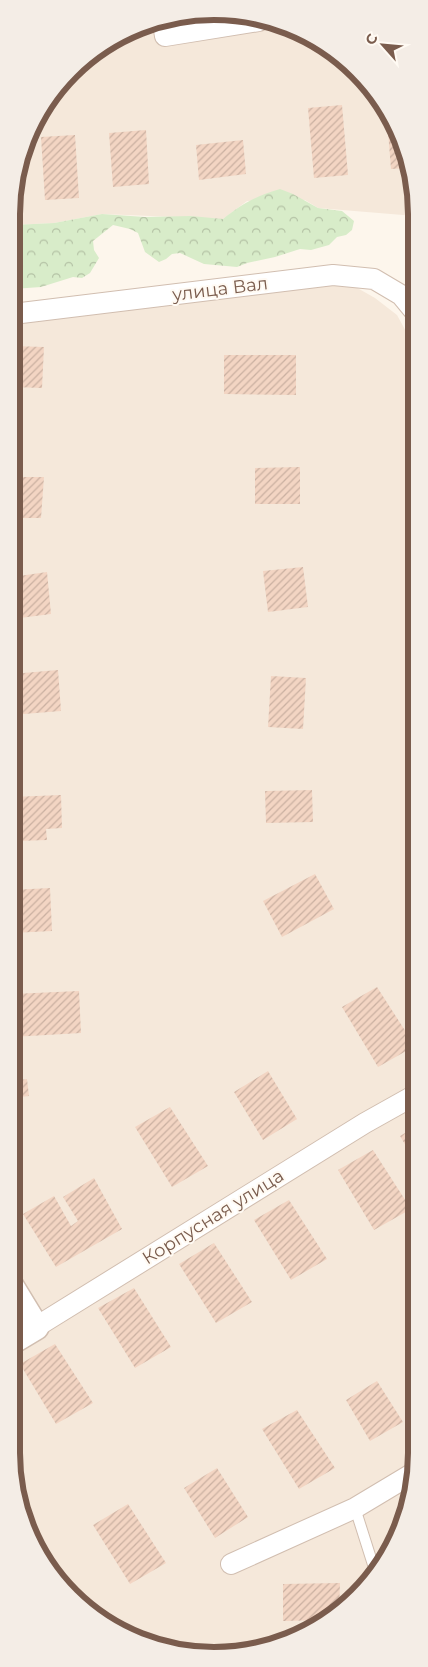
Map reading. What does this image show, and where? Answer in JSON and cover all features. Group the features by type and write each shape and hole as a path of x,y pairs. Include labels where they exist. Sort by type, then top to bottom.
{"street":[{"path":"164,27 165,36 246,23"},
{"name":"улица Вал","path":"20,313 333,275 374,279 401,295 408,304"},
{"name":"Корпусная улица","path":"20,1337 357,1128 408,1099"},
{"path":"20,1300 36,1327"},
{"path":"231,1564 355,1508 406,1477"}],"lane":[{"path":"355,1508 373,1564"}],"shaded area":[{"path":"201,20 227,20 276,30 311,46 342,68 368,96 388,128 398,152 408,201 408,215 318,208 305,200 247,201 223,219 102,214 54,223 20,225 20,201 30,152 40,128 60,96 86,68 128,40 152,30"},
{"path":"325,282 352,285 375,298 397,315 408,335 408,1466 398,1515 388,1539 360,1581 342,1599 311,1621 276,1637 252,1643 227,1647 201,1647 176,1643 152,1637 128,1627 106,1614 86,1599 68,1581 53,1561 40,1539 30,1515 24,1491 20,1466 20,315"}],"green space":[{"path":"280,189 318,208 342,211 354,221 352,230 346,235 337,237 329,245 311,250 300,249 237,267 204,264 180,253 172,254 159,262 145,252 138,233 113,225 93,241 94,250 99,258 90,273 82,278 73,277 41,287 20,288 20,225 54,223 102,214 145,217 191,216 223,219 250,201"}],"building":[{"path":"342,105 348,175 314,178 308,108"},
{"path":"388,127 398,152 402,168 391,169"},
{"path":"146,130 149,184 113,187 109,133"},
{"path":"75,135 79,198 45,200 41,137"},
{"path":"243,140 246,174 199,180 196,145"},
{"path":"20,346 44,347 42,388 20,387"},
{"path":"224,355 296,355 296,395 224,394"},
{"path":"300,467 300,504 255,504 255,468"},
{"path":"20,477 44,477 41,518 20,518"},
{"path":"303,567 308,607 268,612 263,571"},
{"path":"47,572 51,614 20,618 20,576"},
{"path":"58,670 61,711 20,714 20,673"},
{"path":"271,676 306,678 303,729 268,727"},
{"path":"312,790 313,822 266,823 265,791"},
{"path":"61,795 62,828 46,829 47,840 20,841 20,797"},
{"path":"315,874 334,909 282,937 263,901"},
{"path":"50,888 52,931 20,933 20,890"},
{"path":"377,987 408,1035 408,1050 378,1067 342,1007"},
{"path":"79,991 81,1033 20,1037 20,994"},
{"path":"268,1071 297,1119 263,1140 234,1092"},
{"path":"27,1079 29,1096 20,1097 20,1080"},
{"path":"170,1107 208,1166 172,1187 135,1127"},
{"path":"408,1131 408,1149 400,1136"},
{"path":"373,1150 408,1204 408,1211 374,1230 338,1170"},
{"path":"94,1178 122,1229 56,1267 23,1214 54,1196 71,1226 78,1221 63,1197"},
{"path":"289,1200 327,1259 291,1280 254,1220"},
{"path":"214,1243 252,1302 216,1323 179,1264"},
{"path":"134,1288 171,1347 135,1368 98,1308"},
{"path":"55,1344 93,1403 56,1424 20,1364"},
{"path":"377,1381 403,1422 370,1441 346,1400"},
{"path":"297,1410 335,1468 299,1489 262,1429"},
{"path":"217,1468 248,1517 215,1538 184,1488"},
{"path":"128,1504 166,1563 130,1584 93,1525"},
{"path":"340,1583 339,1601 312,1620 283,1621 283,1584"}]}
